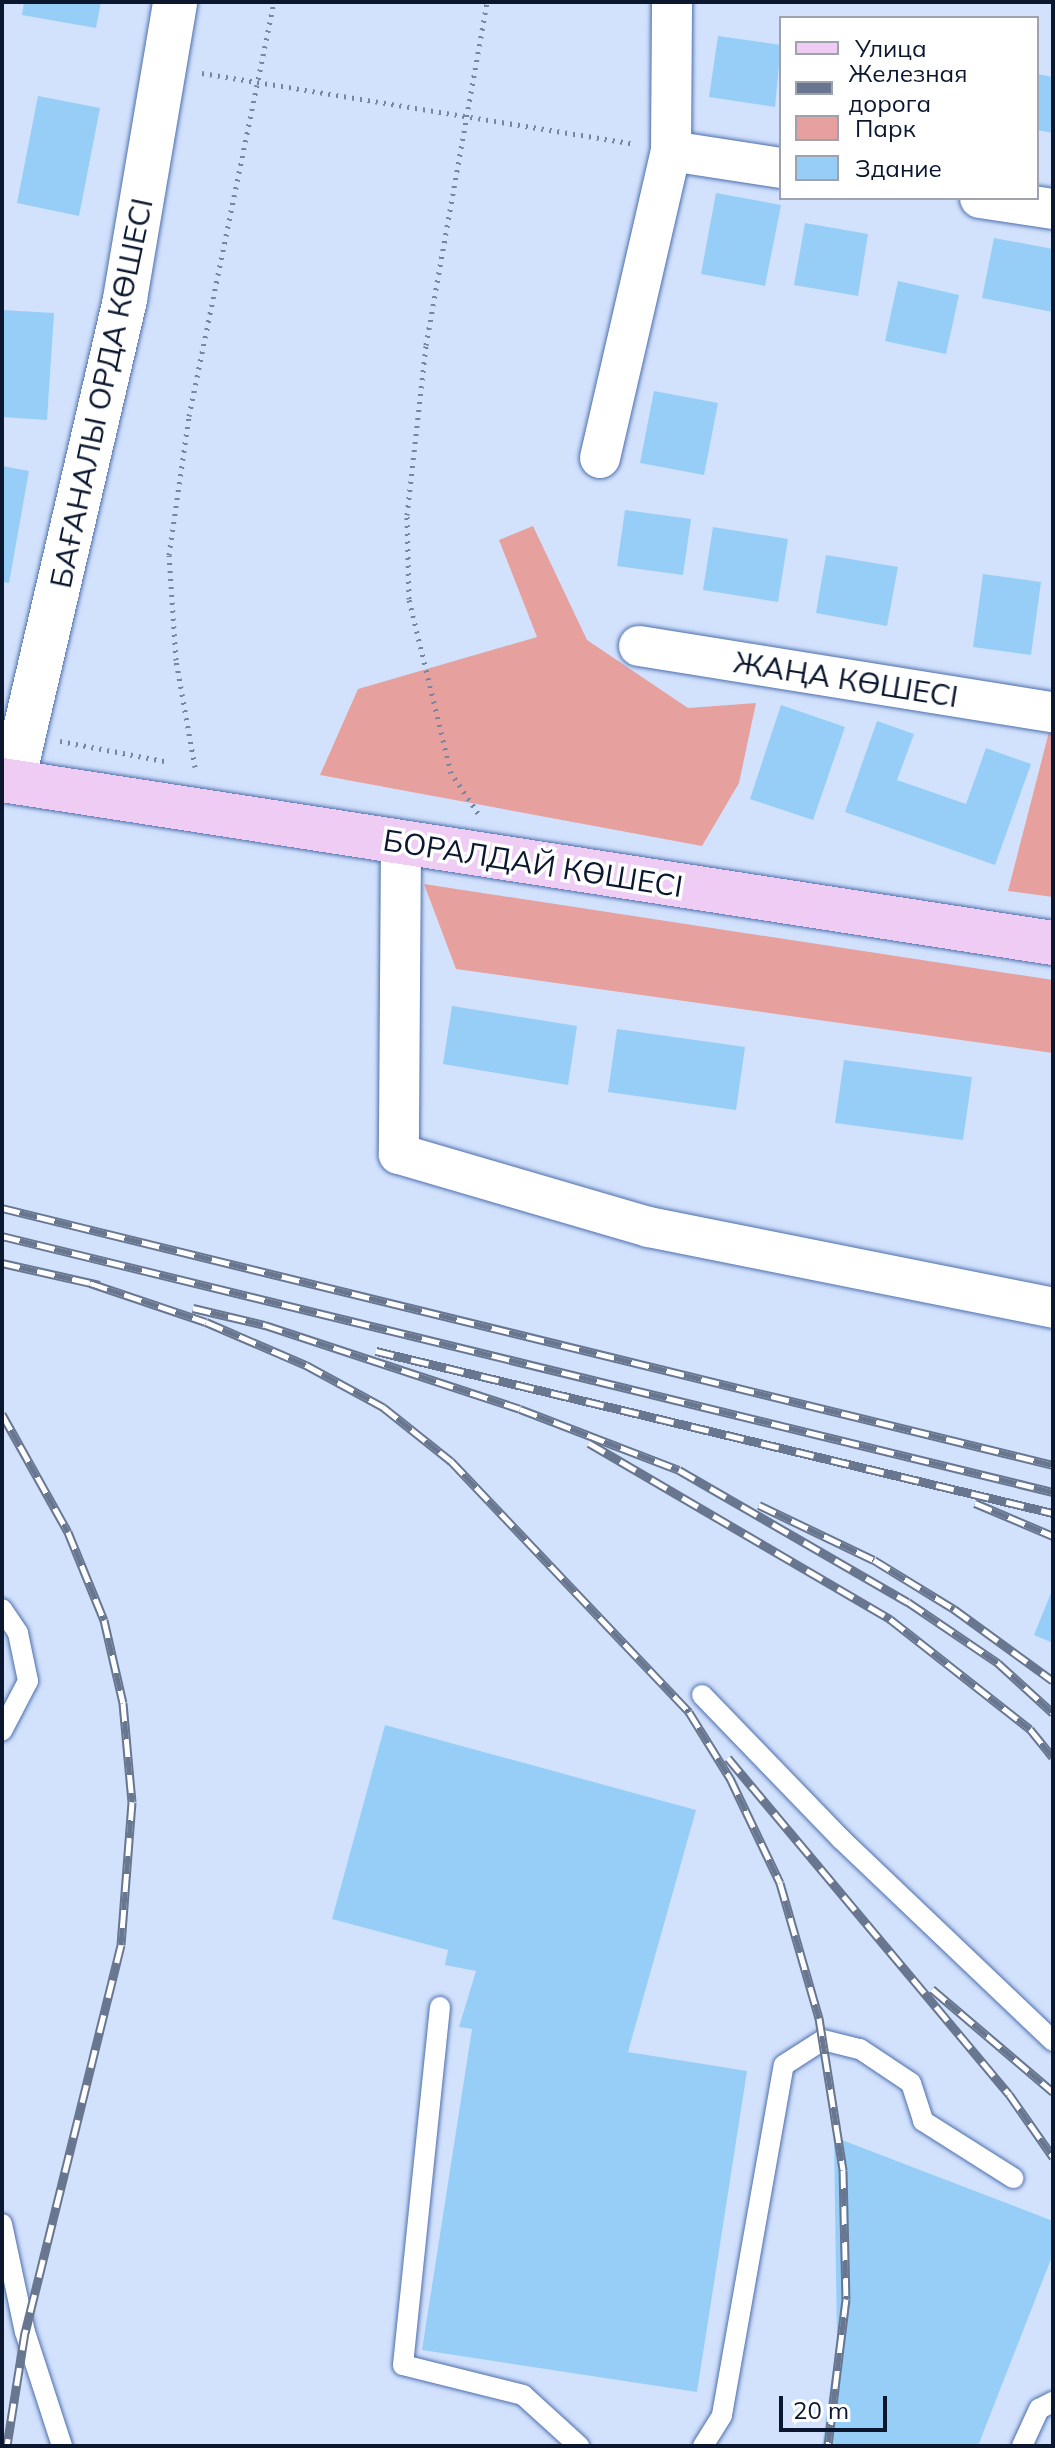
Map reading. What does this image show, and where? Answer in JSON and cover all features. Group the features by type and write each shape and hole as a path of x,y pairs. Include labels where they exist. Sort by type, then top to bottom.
{"main road":[{"name":"БОРАЛДАЙ КӨШЕСІ","path":"7,780 1053,943"}],"street":[{"name":"БАҒАНАЛЫ ОРДА КӨШЕСІ","path":"7,780 24,735 125,299 175,2"},
{"path":"600,458 671,151 672,2"},
{"path":"671,151 779,168"},
{"path":"993,200 1053,209"},
{"name":"ЖАҢА КӨШЕСІ","path":"639,646 1053,712"},
{"path":"401,843 399,1154 649,1227 1053,1308"}],"lane":[{"path":"2,1609 18,1633 28,1681 2,1731"},
{"path":"702,1695 841,1839 1053,2041"},
{"path":"440,2007 403,2365 523,2395 579,2446"},
{"path":"703,2446 722,2415 784,2065 823,2040 860,2049 911,2083 923,2121 1013,2178"},
{"path":"2,2224 10,2294 62,2446"},
{"path":"1022,2446 1039,2409 1053,2402"}],"path":[{"path":"195,767 176,660 169,555 189,416 274,2"},
{"path":"466,815 481,817 451,773 409,599 407,515 426,345 487,2"},
{"path":"165,69 260,79 671,151"},
{"path":"24,735 210,770"}],"green space":[{"path":"533,526 587,640 688,708 756,703 739,783 702,846 320,775 358,689 537,637 499,540"},
{"path":"1050,728 1053,729 1053,897 1008,891"},
{"path":"424,884 1053,980 1053,1053 456,969"}],"building":[{"path":"24,2 101,2 96,28 22,15"},
{"path":"718,36 779,45 775,107 709,97"},
{"path":"1039,74 1053,77 1053,133 1039,130"},
{"path":"38,96 100,108 79,216 17,203"},
{"path":"716,193 781,205 765,286 701,274"},
{"path":"805,223 868,234 858,296 794,285"},
{"path":"994,238 1053,249 1053,312 982,298"},
{"path":"898,281 959,295 946,354 885,341"},
{"path":"2,310 54,313 47,420 2,417"},
{"path":"654,391 718,403 704,475 640,463"},
{"path":"2,466 29,471 9,583 2,582"},
{"path":"625,510 691,519 683,575 617,566"},
{"path":"713,527 788,539 778,602 703,590"},
{"path":"826,555 898,567 887,626 816,613"},
{"path":"983,574 1041,582 1031,655 973,647"},
{"path":"781,705 845,727 813,820 750,799"},
{"path":"877,721 914,734 897,780 966,804 986,748 1031,764 995,865 845,812"},
{"path":"452,1006 577,1026 568,1085 443,1064"},
{"path":"617,1029 745,1047 736,1110 608,1092"},
{"path":"844,1060 972,1077 963,1140 835,1123"},
{"path":"1053,1588 1053,1643 1034,1635"},
{"path":"385,1725 696,1810 628,2052 747,2071 697,2392 422,2350 472,2029 459,2027 476,1971 445,1965 448,1950 332,1919"},
{"path":"834,2137 1053,2221 1053,2254 978,2446 822,2446 837,2341"}],"railway":[{"path":"2,1208 1053,1465"},
{"path":"2,1236 1053,1492"},
{"path":"2,1263 100,1285"},
{"path":"90,1283 206,1322 306,1365 383,1407 451,1461 689,1712 730,1778 780,1883 819,2018 843,2170 846,2299 828,2446"},
{"path":"193,1308 265,1325 520,1409 679,1470 908,1602 998,1663 1053,1713"},
{"path":"376,1351 1053,1513"},
{"path":"2,1414 68,1532 104,1620 123,1703 132,1802 121,1945 25,2332 7,2446"},
{"path":"589,1443 890,1619 1030,1729 1053,1757"},
{"path":"975,1503 1053,1536"},
{"path":"759,1505 874,1560 954,1609 1053,1681"},
{"path":"728,1758 1009,2094 1053,2157"},
{"path":"932,1989 1053,2092"}]}
